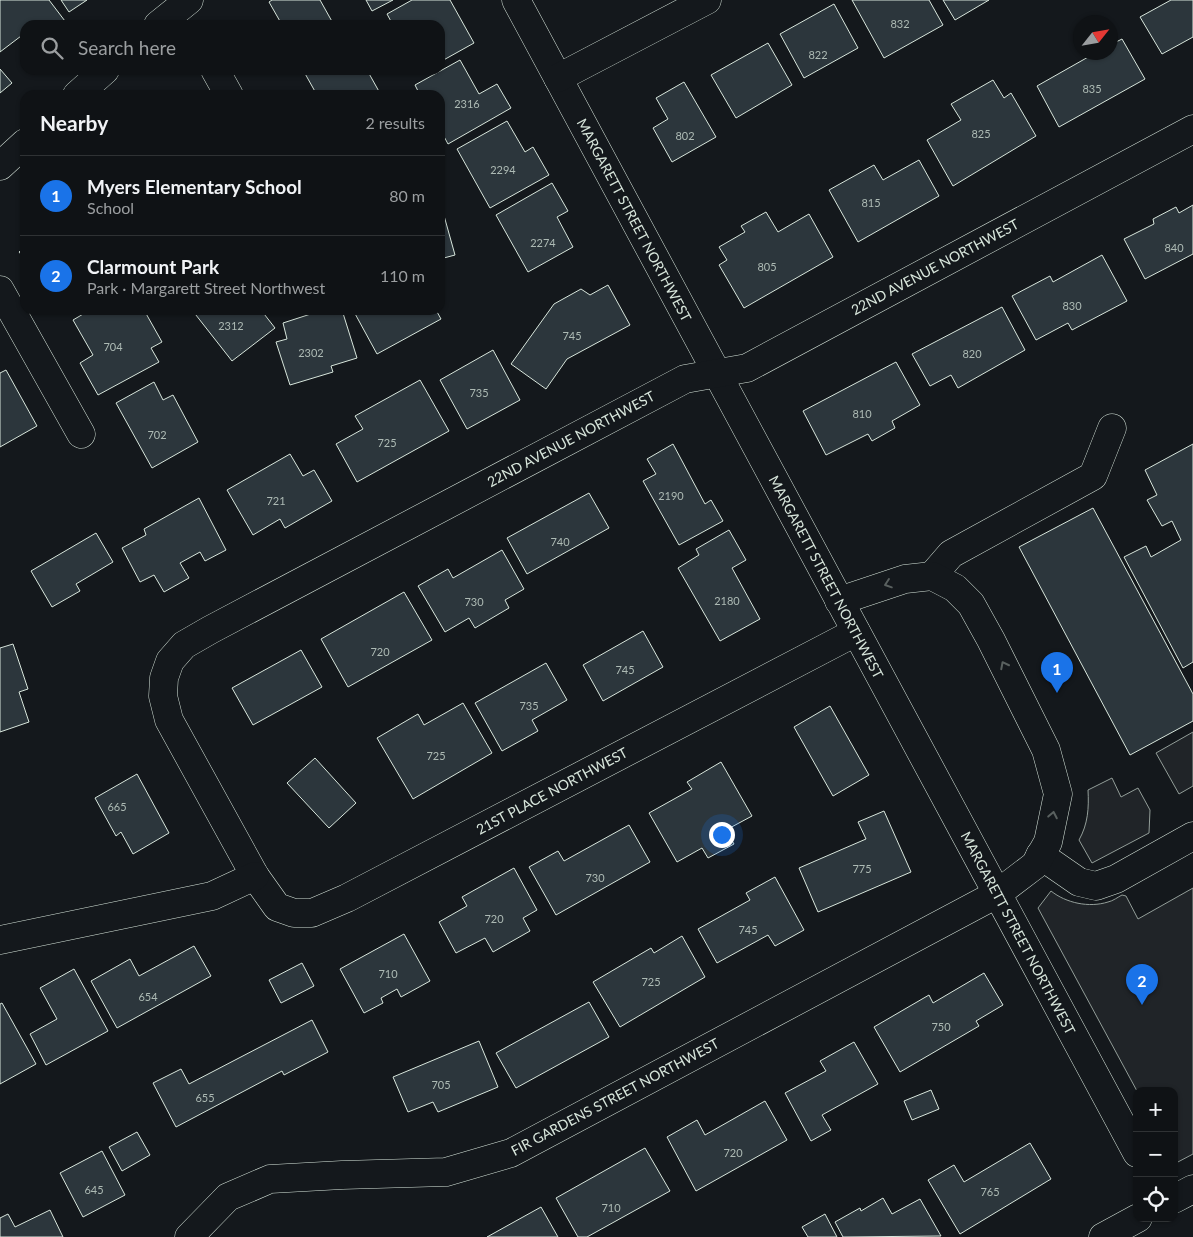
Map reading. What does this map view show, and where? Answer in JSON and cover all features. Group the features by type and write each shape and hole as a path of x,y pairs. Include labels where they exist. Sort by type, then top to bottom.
{"street":[{"name":"MARGARETT STREET NORTHWEST","path":"516,0 1133,1146"},
{"path":"558,78 707,0"},
{"path":"168,20 187,10"},
{"path":"83,90 100,75"},
{"path":"218,75 226,90"},
{"name":"22ND AVENUE NORTHWEST","path":"255,876 169,720 163,696 164,678 170,661 184,645 685,379 747,368 1193,129"},
{"path":"0,166 20,148"},
{"path":"0,290 81,434"},
{"path":"932,576 951,554 1093,476 1112,428"},
{"path":"839,601 905,579 932,576 955,588 971,604 992,640 1046,750 1058,794 1048,842 1040,856 1079,882 1096,886 1116,879 1193,836"},
{"name":"21ST PLACE NORTHWEST","path":"255,876 277,907 294,913 312,913 347,898 856,632"},
{"name":"FIR GARDENS STREET NORTHWEST","path":"189,1237 228,1198 270,1179 446,1172 511,1153 997,894 1035,864 1040,856"},
{"path":"0,940 212,896 255,876"},
{"path":"1178,1197 1193,1189"},
{"path":"1103,1237 1133,1221"}],"shaded area":[{"path":"1193,732 1193,786 1179,794 1156,753"},
{"path":"1112,778 1121,797 1138,788 1150,810 1149,833 1092,863 1079,840 1087,816 1088,790"},
{"path":"1193,888 1193,1154 1178,1162 1178,1087 1135,1087 1038,908 1051,891 1064,899 1086,904 1101,904 1122,895 1126,896 1138,919"}],"building":[{"path":"0,0 49,0 64,20 20,20 20,37 0,52"},
{"path":"61,0 87,0 69,12"},
{"path":"272,0 320,0 331,20 279,20 269,2"},
{"path":"366,0 393,0 372,11"},
{"path":"412,0 450,0 474,43 445,59 445,20 390,20 387,14"},
{"path":"852,0 929,0 943,25 884,58"},
{"path":"943,0 989,0 955,20"},
{"path":"1171,0 1193,0 1193,37 1162,54 1140,17"},
{"path":"834,4 858,48 804,78 780,34"},
{"path":"1122,39 1145,79 1059,127 1037,86 1083,60 1118,60 1118,41"},
{"path":"768,43 792,85 736,118 711,75"},
{"path":"460,60 479,94 497,84 511,108 448,144 445,138 445,90 418,90 415,85 433,75 445,75 445,68"},
{"path":"0,69 12,83 0,93"},
{"path":"306,75 370,75 378,90 314,90"},
{"path":"993,80 1004,98 1011,93 1036,136 953,186 927,140 961,120 951,104"},
{"path":"684,82 716,137 672,162 653,128 668,119 656,98"},
{"path":"507,121 525,152 533,147 549,175 490,208 457,149"},
{"path":"919,160 939,196 858,242 829,190 874,165 883,180"},
{"path":"552,183 568,211 557,217 573,247 528,272 496,215"},
{"path":"1193,205 1193,254 1145,279 1124,239 1154,224 1153,219 1176,207 1179,213"},
{"path":"766,212 778,232 809,214 833,257 744,308 719,265 727,260 719,247 745,232 741,226"},
{"path":"445,219 455,255 445,258"},
{"path":"1102,255 1127,301 1072,330 1068,323 1036,340 1012,296 1050,276 1053,282"},
{"path":"608,285 630,325 567,359 546,389 511,364 554,304 581,289 590,295"},
{"path":"1002,307 1025,350 958,388 951,375 930,386 912,354"},
{"path":"82,315 147,315 162,342 151,348 159,362 98,395 80,363 93,355 73,320"},
{"path":"196,315 265,315 275,328 232,361"},
{"path":"308,315 344,315 357,358 331,366 333,372 290,385 276,342 287,339 283,323"},
{"path":"356,315 439,315 441,319 377,354"},
{"path":"493,350 520,400 467,429 440,380"},
{"path":"896,362 920,405 892,421 895,428 872,441 868,434 826,455 803,411"},
{"path":"6,370 37,426 0,447 0,373"},
{"path":"420,380 449,431 357,482 336,444 363,429 355,416"},
{"path":"154,382 163,400 173,395 198,442 152,468 116,403"},
{"path":"673,444 705,504 711,500 723,521 679,545 643,481 656,474 647,459"},
{"path":"1193,444 1193,662 1183,668 1124,557 1146,546 1151,557 1181,540 1172,521 1162,526 1147,500 1157,495 1145,470"},
{"path":"290,454 303,476 314,470 332,501 285,528 280,519 253,535 227,490"},
{"path":"589,493 609,528 527,574 507,538"},
{"path":"199,498 226,550 205,561 200,552 180,563 189,578 164,592 154,575 140,582 122,548 146,535 144,529"},
{"path":"1093,508 1193,694 1193,721 1130,755 1019,547"},
{"path":"729,530 746,560 732,568 760,619 720,641 678,568 699,555 696,549"},
{"path":"96,533 113,562 76,584 80,591 52,607 31,571"},
{"path":"502,550 524,589 505,600 509,608 475,628 469,618 445,632 418,586 448,569 453,578"},
{"path":"404,592 432,640 348,687 321,639"},
{"path":"643,631 663,667 603,701 583,665"},
{"path":"13,644 28,689 19,692 29,722 0,732 0,648"},
{"path":"301,650 322,687 253,725 232,688"},
{"path":"546,663 567,700 532,720 538,731 502,751 475,703"},
{"path":"463,703 492,753 413,799 377,738 418,714 424,725"},
{"path":"830,706 869,775 833,796 794,727"},
{"path":"315,758 356,803 329,828 287,783"},
{"path":"721,762 752,816 726,830 734,844 708,858 702,848 677,862 649,813 692,789 687,782"},
{"path":"137,774 169,833 133,854 121,832 116,836 95,798"},
{"path":"884,811 911,872 818,912 799,868 866,839 858,822"},
{"path":"629,825 650,862 556,915 529,867 558,851 564,861"},
{"path":"514,868 537,910 523,918 530,931 493,952 485,938 456,953 439,922 467,906 462,897"},
{"path":"775,877 804,930 775,946 768,935 717,963 698,929 750,900 746,893"},
{"path":"404,934 430,981 401,997 397,989 381,998 383,1003 364,1013 340,969"},
{"path":"682,936 705,977 620,1027 593,982 651,948 654,953"},
{"path":"194,946 211,976 117,1028 91,981 130,959 139,976"},
{"path":"302,963 314,986 281,1003 269,980"},
{"path":"74,969 108,1031 46,1065 30,1034 57,1019 40,988"},
{"path":"984,973 1003,1005 976,1021 979,1026 900,1072 874,1027 929,995 933,1003"},
{"path":"589,1002 609,1037 516,1088 496,1053"},
{"path":"2,1003 36,1064 0,1084 0,1004"},
{"path":"312,1020 328,1052 284,1075 282,1071 176,1127 153,1083 181,1069 189,1084"},
{"path":"479,1041 498,1087 438,1112 433,1102 408,1112 393,1077"},
{"path":"854,1042 878,1084 822,1115 831,1130 811,1141 785,1093 826,1071 820,1061"},
{"path":"931,1090 939,1109 912,1120 904,1101"},
{"path":"765,1101 787,1140 696,1191 667,1137 697,1120 705,1135"},
{"path":"137,1132 150,1155 122,1171 109,1147"},
{"path":"1030,1143 1051,1179 960,1234 928,1180 954,1165 964,1182"},
{"path":"645,1148 670,1191 587,1237 578,1237 556,1198"},
{"path":"102,1151 125,1195 83,1217 60,1173"},
{"path":"883,1198 892,1214 920,1199 941,1236 843,1237 835,1222 860,1208 861,1211"},
{"path":"541,1207 558,1237 487,1237"},
{"path":"50,1210 63,1237 0,1237 0,1218 8,1214 15,1227"},
{"path":"825,1214 837,1237 808,1237 802,1227"}],"place":[{"name":"Myers Elementary School","path":"1057,693"},
{"name":"Clarmount Park","path":"1142,1005"}]}
